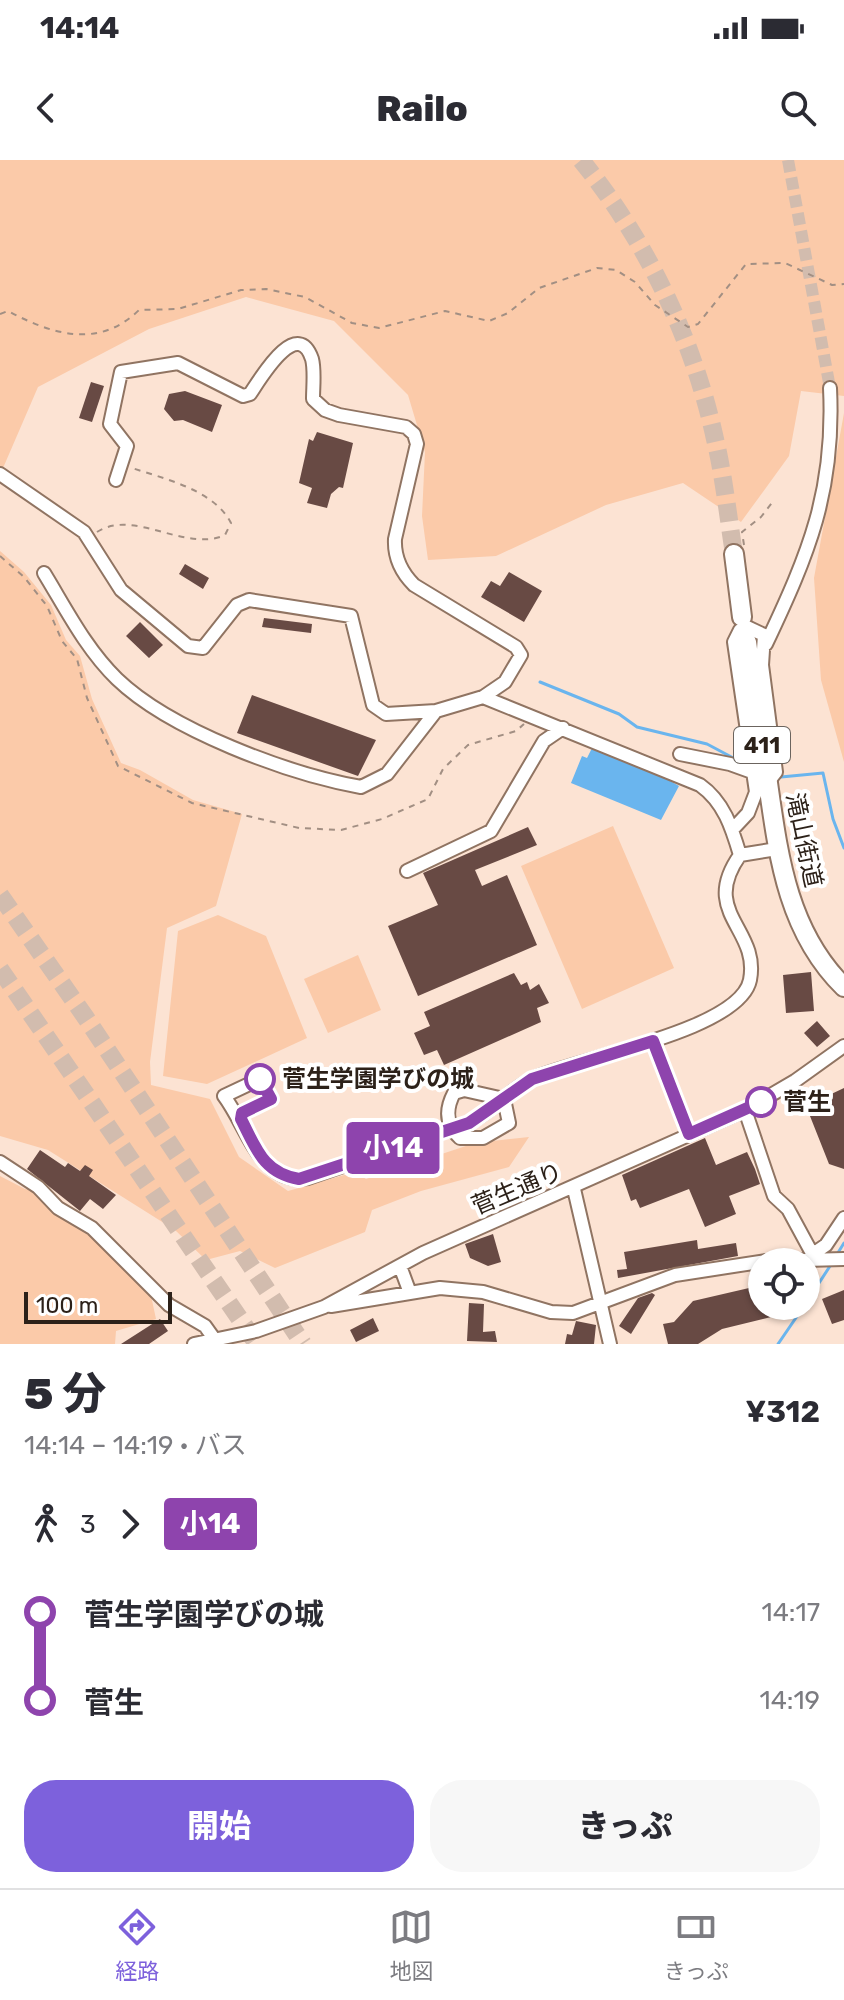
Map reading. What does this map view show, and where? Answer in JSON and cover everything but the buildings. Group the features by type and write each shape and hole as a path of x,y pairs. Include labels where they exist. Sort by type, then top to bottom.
{"highway":[{"path":"739,550 742,617"},
{"name":"滝山街道","path":"756,644 761,778 786,889 822,962 844,987"}],"street":[{"path":"0,474 90,537 121,590 188,646 203,648 237,605 249,600 351,616 373,705 386,714 436,711 483,697 505,682 521,655 516,647 474,619 414,585 398,562 395,539 417,444 414,434 406,427 325,410 313,399 312,358 303,348 292,345 283,348 250,394 243,396 178,363 121,372 110,424 127,446 116,480"},
{"path":"756,644 788,602 826,493 830,388"},
{"path":"44,573 85,640 117,679 163,712 251,757 361,787 387,774 436,711"},
{"path":"241,1119 264,1164 279,1174 299,1179 485,1115 520,1086 549,1072 653,1041 728,1010 746,990 750,971 748,948 734,923 724,894 729,873 740,855 733,829 715,798 700,785 483,697"},
{"path":"407,871 491,831 538,750 551,733 563,728"},
{"path":"680,754 730,764 761,778 753,804 733,829"},
{"path":"740,855 777,849"},
{"path":"653,1041 689,1134"},
{"name":"菅生通り","path":"194,1344 256,1331 324,1307 400,1266 745,1110 795,1081 844,1046"},
{"path":"464,1090 504,1099 509,1123 483,1138 460,1138 450,1129 448,1113 454,1093 464,1090"},
{"path":"745,1110 774,1196 788,1209 810,1248"},
{"path":"0,1162 38,1187 58,1208 92,1228 169,1305 205,1326 215,1340"},
{"path":"574,1189 610,1344"},
{"path":"820,1251 844,1218"},
{"path":"820,1257 844,1259"},
{"path":"324,1307 440,1288 483,1292 551,1312 573,1313 675,1275 748,1265"},
{"path":"400,1266 410,1293"}],"path":[{"path":"0,314 8,311 63,334 89,337 125,324 139,310 178,309 241,290 266,289 305,297 352,323 379,328 445,311 489,321 508,313 539,288 597,268 616,270 655,305 688,327 698,324 746,264 785,263 832,285 844,284"},
{"path":"90,537 106,526 129,526 179,537 214,540 225,535 231,523 214,502 186,487 121,464"},
{"path":"739,550 742,532 761,517 774,500"},
{"path":"468,745 516,731 528,721"}],"shaded area":[{"path":"0,160 844,160 844,396 801,391 789,456 741,522 683,483 606,505 496,556 428,560 422,516 425,452 408,395 334,321 246,297 149,329 38,387 0,475"},
{"path":"844,413 844,762 821,680 814,578"},
{"path":"0,551 24,572 51,605 66,640 80,656 92,699 121,763 140,770 193,800 242,814 216,906 167,928 150,1062 151,1085 210,1099 239,1157 288,1191 355,1172 366,1179 475,1143 529,1137 509,1167 421,1191 372,1210 365,1232 275,1268 240,1251 206,1260 175,1230 48,1150 0,1136"},
{"path":"613,826 674,968 582,1009 521,866"},
{"path":"218,915 266,936 307,1038 207,1084 163,1076 178,931"},
{"path":"358,955 381,1010 328,1033 304,979"},
{"path":"0,1176 25,1189 51,1191 147,1277 156,1319 116,1331 115,1344 0,1344"}],"water":[{"path":"592,748 653,771 679,786 661,820 571,783 582,756 587,758"}],"waterway":[{"path":"540,682 619,714 637,727 707,744 739,761"},
{"path":"781,777 823,773 833,819 844,848"},
{"path":"836,1256 844,1243"},
{"path":"820,1281 832,1263"},
{"path":"778,1344 794,1320"}],"tunnel":[{"path":"581,160 626,223 680,327 706,401 734,554"},
{"path":"788,160 830,388"},
{"path":"0,895 86,1018 303,1344"},
{"path":"0,969 257,1344"}],"bus line":[{"name":"小14","path":"260,1079 271,1099 242,1113 241,1119 264,1164 279,1174 299,1179 319,1175 469,1123 485,1115 511,1092 532,1079 653,1041 689,1134 761,1102"}],"place":[{"name":"菅生学園学びの城","path":"260,1079"},
{"name":"菅生","path":"761,1102"}]}
